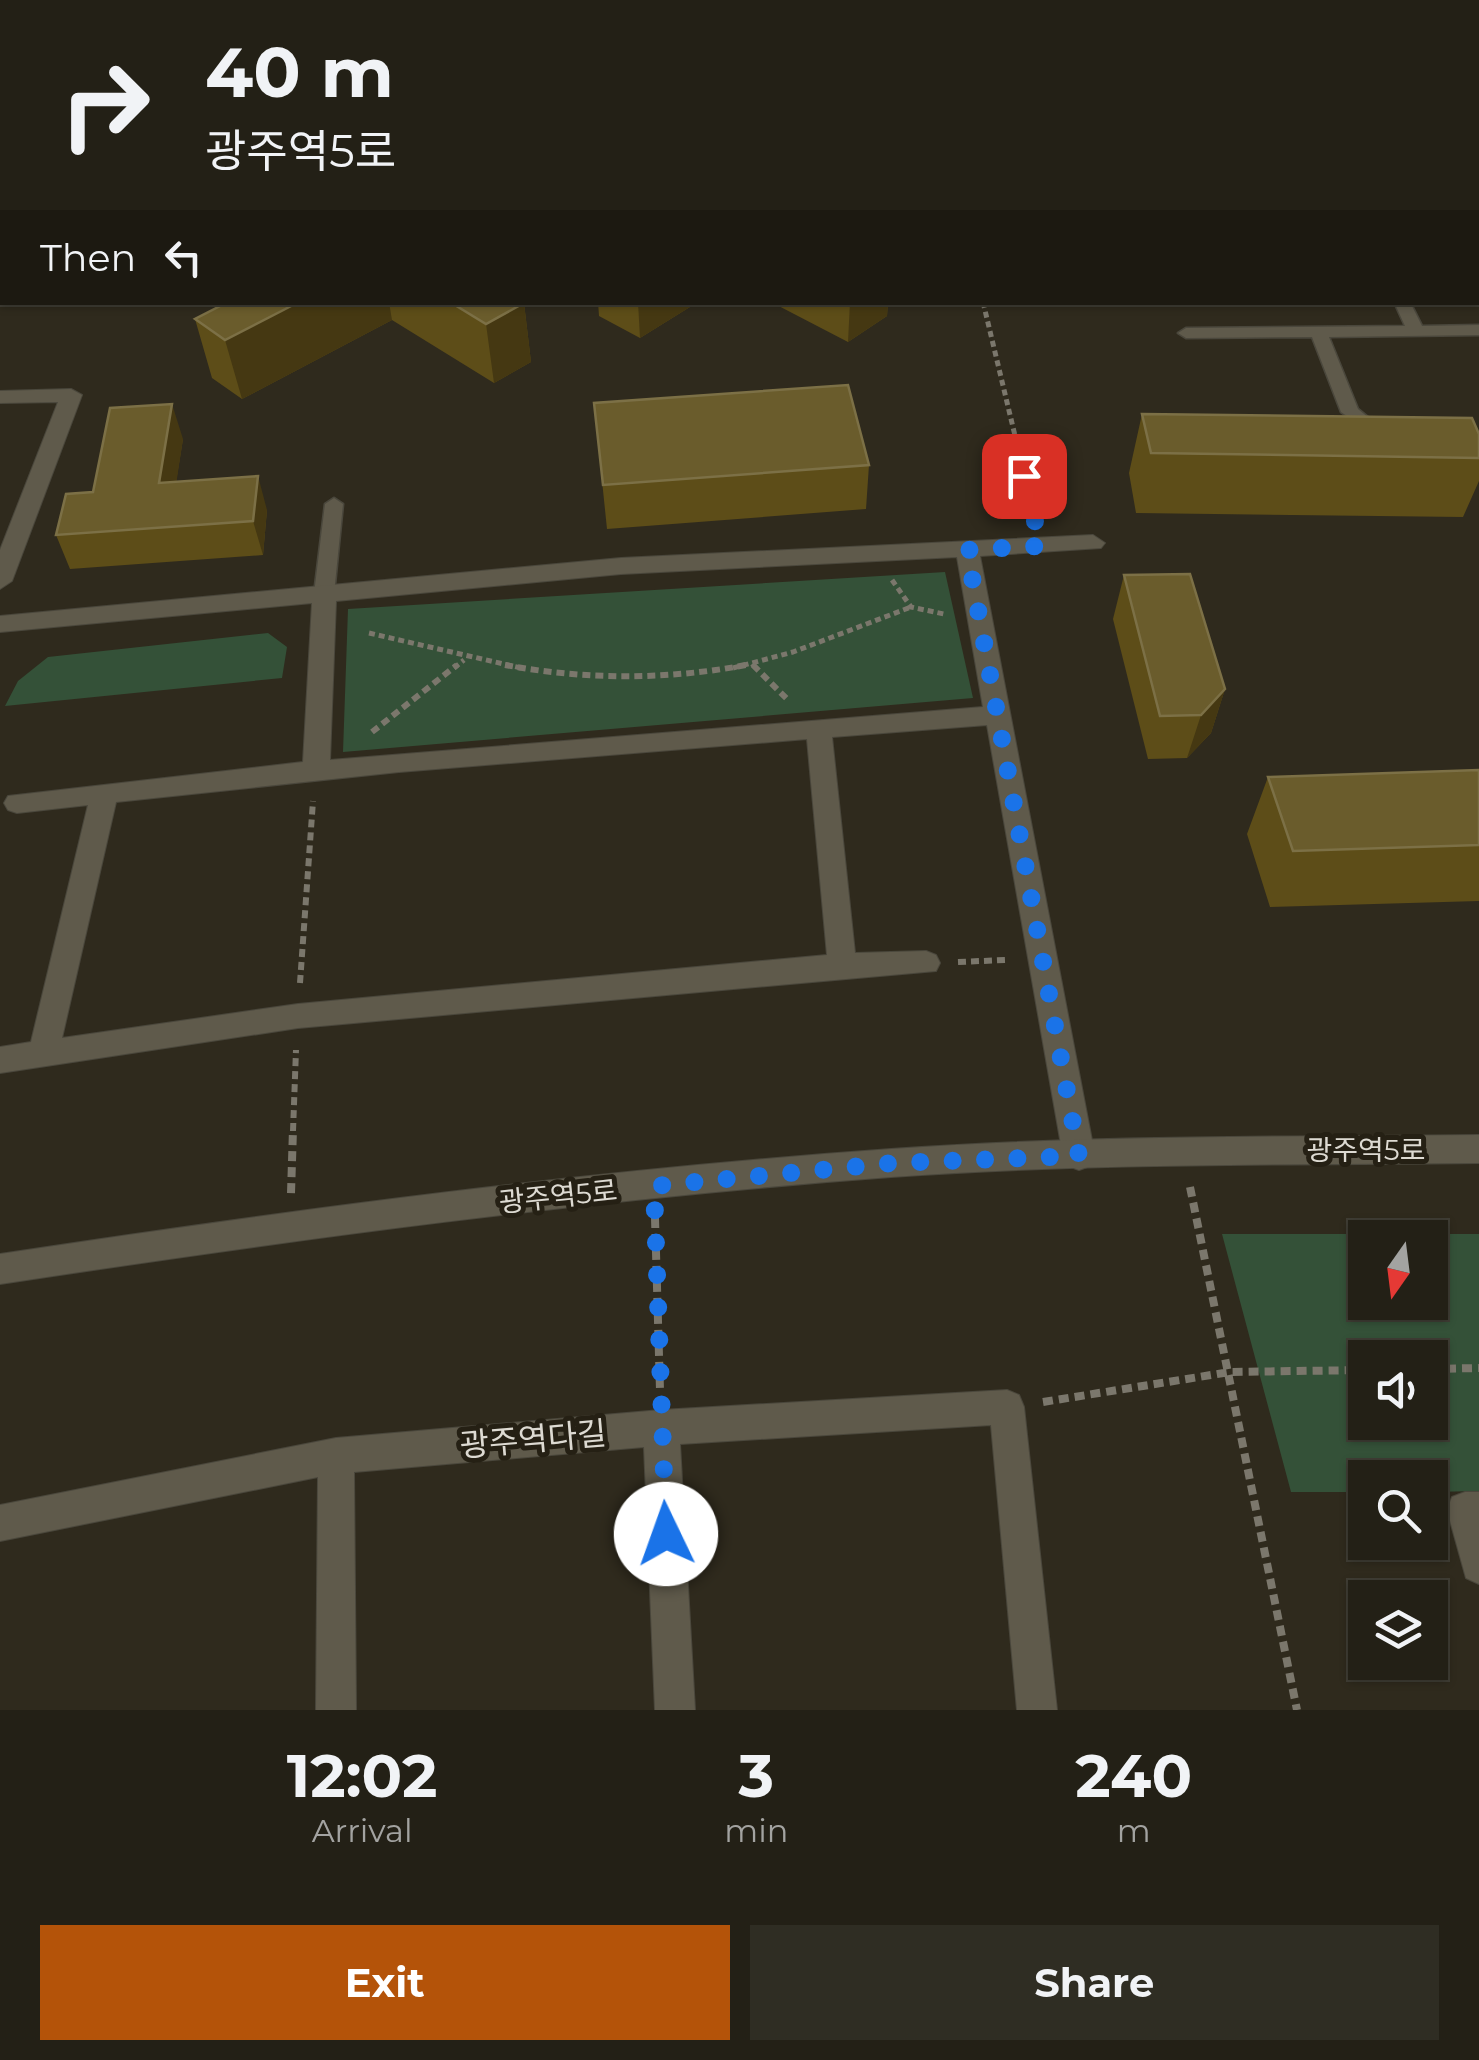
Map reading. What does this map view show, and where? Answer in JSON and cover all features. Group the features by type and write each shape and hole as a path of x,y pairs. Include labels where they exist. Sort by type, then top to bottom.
{"street":[{"path":"0,397 70,395 0,581"},
{"path":"0,624 621,566 1092,543"},
{"path":"967,550 1079,1156"},
{"path":"316,770 324,594"},
{"path":"17,804 564,747 819,732 998,715"},
{"path":"819,732 842,965"},
{"path":"44,1052 104,796"},
{"path":"0,1060 298,1016 842,965 926,963"},
{"name":"광주역5로","path":"0,1269 232,1233 893,1163 1183,1152 1479,1150"},
{"path":"1007,1407 1037,1710"},
{"name":"광주역다길","path":"0,1523 336,1456 661,1428 1007,1407"},
{"path":"661,1428 674,1710"},
{"path":"336,1456 336,1710"},
{"path":"1479,1510 1465,1510 1479,1565"}],"lane":[{"path":"1403,305 1416,331"},
{"path":"1186,333 1479,330"},
{"path":"1319,332 1350,412 1367,428 1402,444"},
{"path":"324,594 334,504"}],"path":[{"path":"984,305 1041,546"},
{"path":"886,553 894,588 910,607"},
{"path":"369,633 466,659 566,676 686,674 752,664 910,607 980,620"},
{"path":"364,738 466,659"},
{"path":"926,963 1042,959"},
{"path":"1183,1152 1296,1710"},
{"path":"654,1186 661,1428"},
{"path":"1448,1369 1479,1368"},
{"path":"1007,1407 1230,1372 1348,1370"}],"green space":[{"path":"945,572 973,698 343,752 348,609"},
{"path":"268,633 287,647 282,678 5,706 18,681 48,657"},
{"path":"1222,1234 1348,1234 1348,1320 1448,1320 1448,1234 1479,1234 1479,1491 1448,1492 1448,1460 1348,1460 1348,1492 1291,1492"}],"building":[{"path":"222,305 293,305 225,340 195,319"},
{"path":"455,305 520,305 486,324"},
{"path":"848,385 869,465 603,485 594,403"},
{"path":"172,404 159,483 258,476 253,521 56,535 66,494 93,492 110,408"},
{"path":"1142,414 1472,418 1479,434 1479,458 1151,453"},
{"path":"1190,574 1225,689 1201,715 1160,716 1124,575"},
{"path":"1479,770 1479,845 1293,851 1268,777"}],"route":[{"path":"666,1534 654,1186 893,1163 1079,1156 967,550 1041,546 1024,476"}]}
